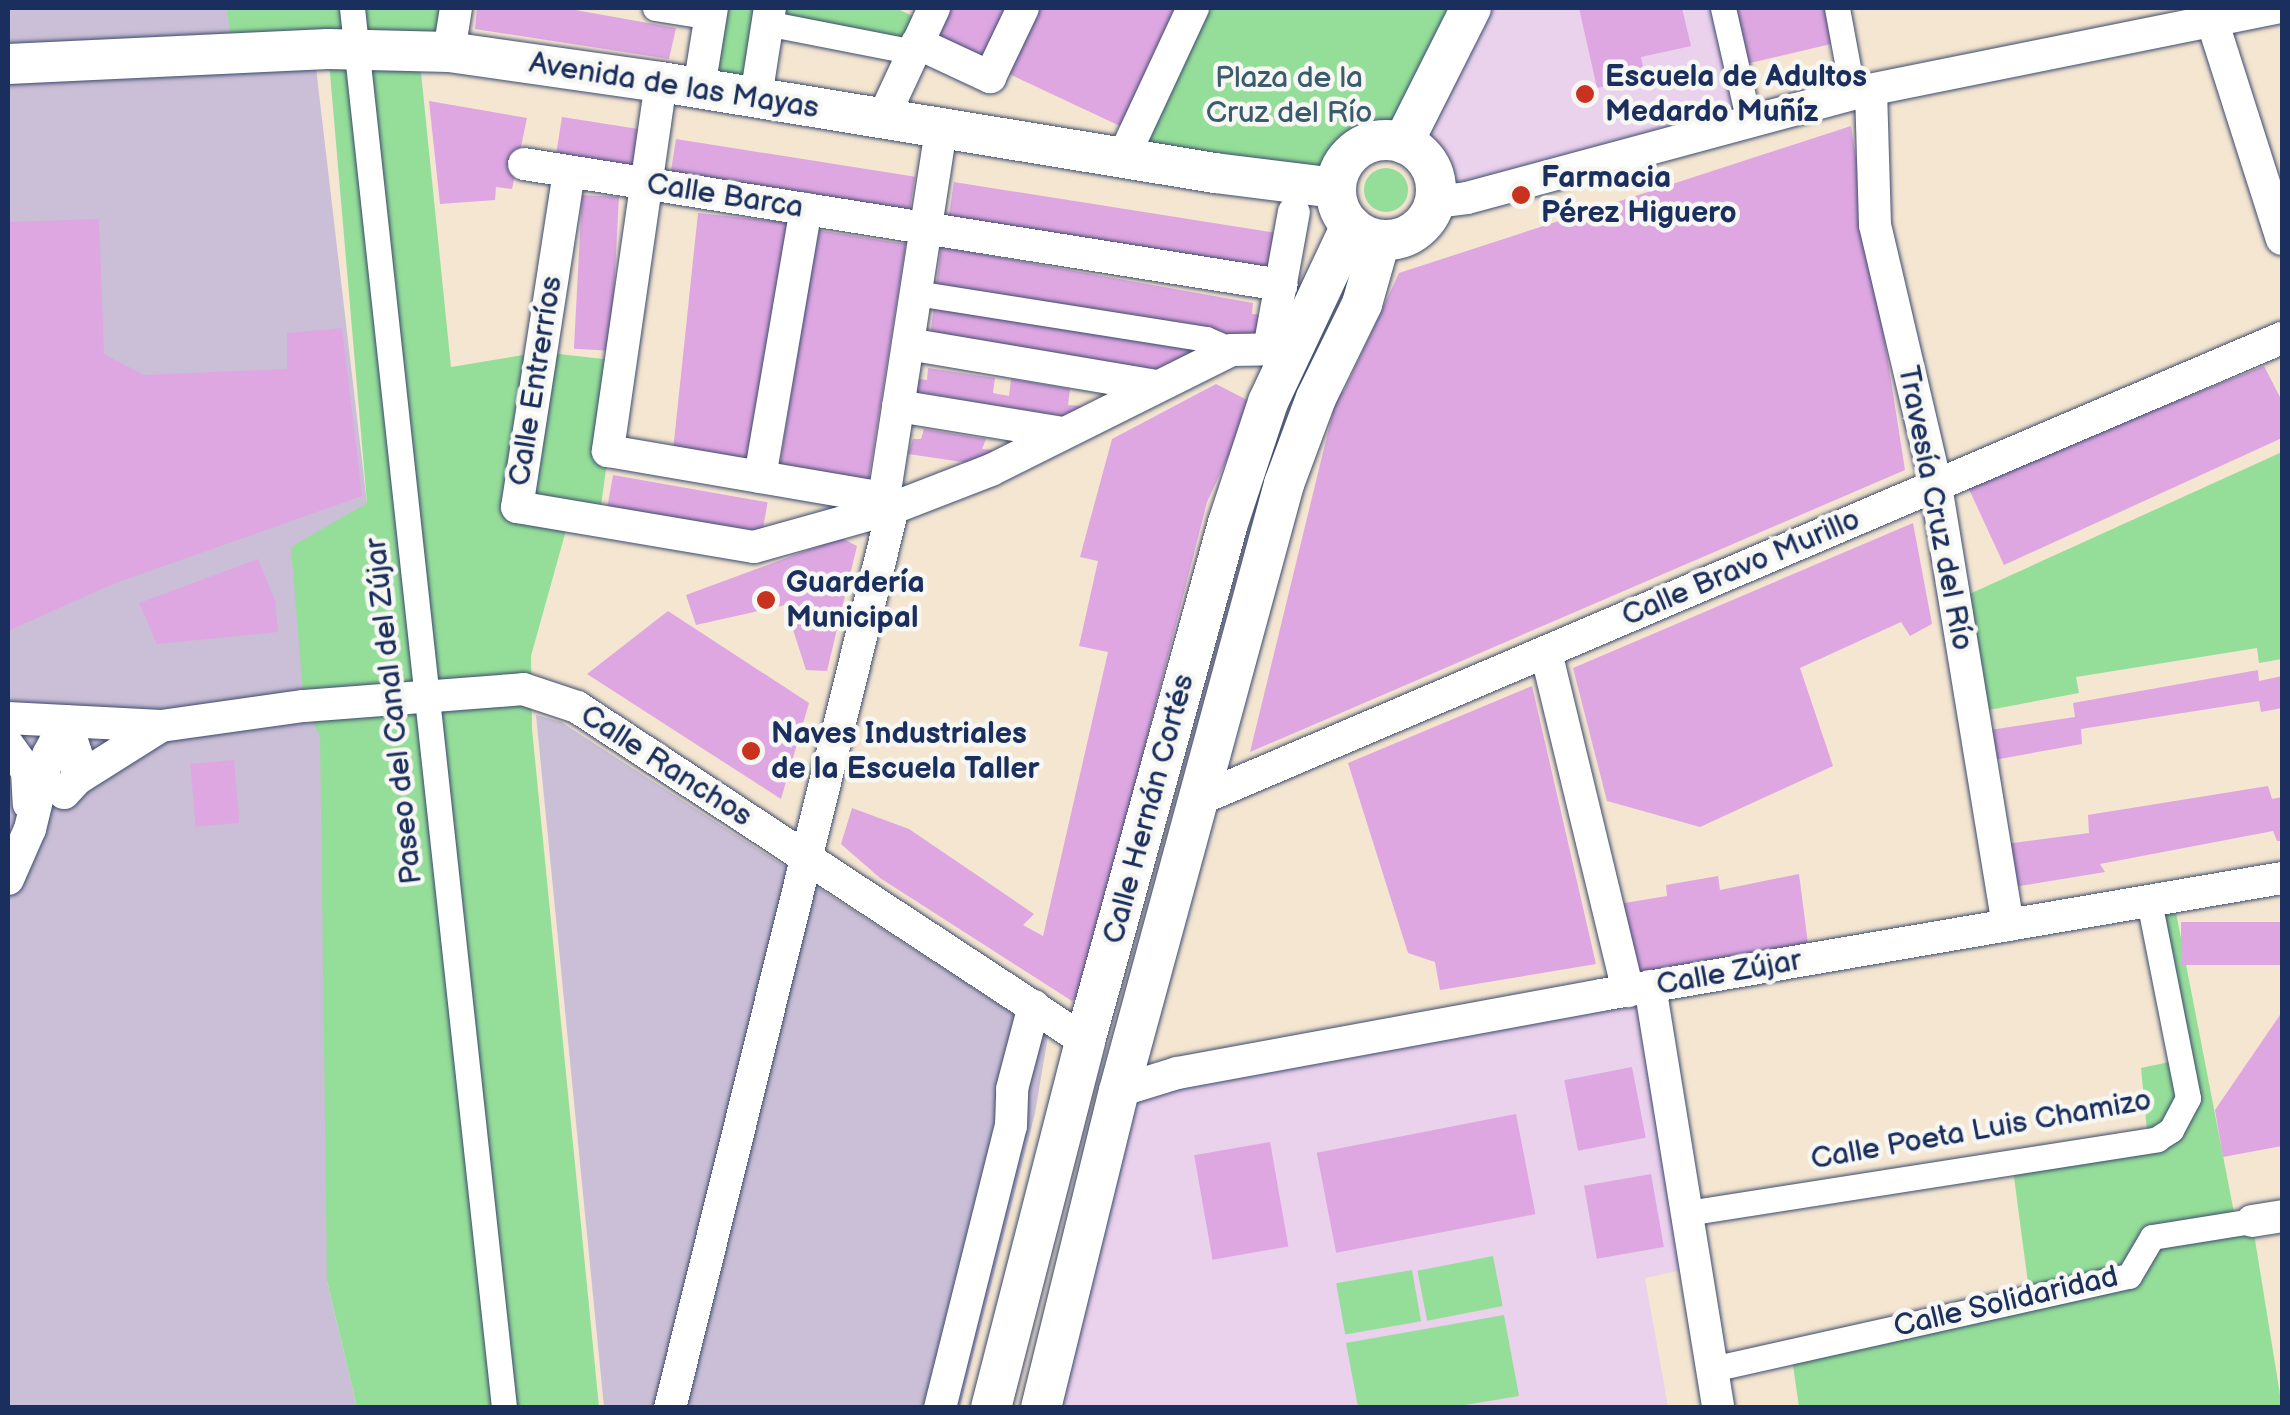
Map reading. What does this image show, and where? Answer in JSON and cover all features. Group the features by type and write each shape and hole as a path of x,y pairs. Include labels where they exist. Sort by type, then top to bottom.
{"street":[{"name":"Paseo del Canal del Zújar","path":"352,8 504,1408"},
{"path":"449,52 456,8"},
{"path":"655,8 712,12 680,85 646,184 608,452 888,503 991,470 1232,350"},
{"path":"883,118 934,8"},
{"path":"756,97 768,15 916,47 990,77 1023,8"},
{"path":"1122,158 1193,8"},
{"path":"1403,143 1472,8"},
{"path":"1723,8 1750,122"},
{"path":"1837,8 1862,92"},
{"path":"1434,202 1467,198 1862,92 2211,17 2276,8"},
{"path":"2211,17 2282,238"},
{"name":"Avenida de las Mayas","path":"8,64 328,50 449,52 680,85 1250,178 1336,188"},
{"name":"Travesía Cruz del Río","path":"1862,92 1875,225 1936,486 2008,925"},
{"path":"670,1408 806,858 888,503 898,406 942,128"},
{"path":"1250,178 1281,197 1294,212 1354,242 1412,234 1424,224 1434,202 1435,178 1428,163 1403,143 1370,143 1354,151 1343,164 1336,188 1341,213 1354,242"},
{"name":"Calle Barca","path":"524,164 1281,285"},
{"name":"Calle Entrerríos","path":"569,172 517,507 754,547 888,503"},
{"path":"760,478 806,209"},
{"path":"916,293 1206,339 1232,350 1281,349 1281,285 1294,212"},
{"name":"Calle Hernán Cortés","path":"992,1408 1084,1041 1228,523 1268,402 1281,349 1354,242"},
{"name":"Calle Hernán Cortés","path":"1041,1408 1119,1090 1290,467 1316,398 1362,304 1354,242"},
{"name":"Calle Bravo Murillo","path":"1200,799 2282,338"},
{"path":"908,344 1156,386"},
{"path":"898,406 1063,434"},
{"path":"1546,652 1639,988 1687,1213 1718,1408"},
{"name":"Calle Ranchos","path":"8,718 161,726 424,695 523,689 576,706 1084,1041"},
{"path":"66,721 76,754 76,779"},
{"path":"8,879 30,828 48,755 66,721"},
{"path":"30,828 76,779 161,726"},
{"path":"8,744 28,772 30,828"},
{"name":"Calle Zújar","path":"1119,1090 1177,1074 1639,988 2282,878"},
{"name":"Calle Poeta Luis Chamizo","path":"1687,1213 2157,1140 2171,1130 2188,1098 2149,901"},
{"path":"940,1408 1011,1126 1012,1089 1034,1006"},
{"path":"1132,1046 1150,1061 1177,1074"},
{"name":"Calle Solidaridad","path":"1712,1369 2129,1276 2152,1237 2267,1218"}],"shaded area":[{"path":"8,8 309,8 367,503 327,1281 357,1407 8,1408"},
{"name":"Escuela de Adultos Medardo Muñíz","path":"1471,8 1723,8 1749,122 1436,194 1435,178 1417,151"},
{"path":"536,715 561,722 1048,1036 1035,1113 960,1407 604,1407"},
{"path":"1650,986 1696,1267 1645,1278 1668,1407 1041,1408 1119,1091"}],"green space":[{"path":"227,8 456,8 419,53 451,367 541,352 621,361 599,520 570,516 531,656 532,729 599,1407 357,1407 327,1281 320,736 304,706 291,547 367,503 328,50 233,56"},
{"path":"712,8 896,8 927,23 914,52 767,23 756,97 699,88"},
{"name":"Plaza de la Cruz del Río","path":"1193,8 1471,8 1386,140 1355,151 1337,179 1123,158"},
{"path":"1386,168 1402,174 1408,190 1402,206 1386,212 1370,206 1364,190 1370,174"},
{"path":"2282,452 2282,659 2259,663 2257,648 2076,677 2079,693 1973,713 1954,601"},
{"path":"2173,897 2236,1223 2252,1221 2282,1407 1799,1407 1791,1352 2030,1298 2012,1162 2148,1141 2141,1068 2179,1060 2149,901"},
{"path":"1493,1256 1503,1306 1427,1321 1417,1271"},
{"path":"1412,1270 1421,1321 1345,1335 1336,1283"},
{"path":"1504,1315 1519,1396 1453,1407 1358,1407 1346,1343"}],"building":[{"path":"477,8 564,8 676,28 669,59 475,29"},
{"path":"952,8 1011,8 986,62 937,39"},
{"path":"1035,8 1175,8 1120,126 1005,72"},
{"path":"1579,8 1682,8 1691,46 1641,57 1645,77 1597,88"},
{"path":"1723,8 1837,8 1844,41 1737,66"},
{"path":"429,101 527,118 512,189 496,187 495,200 440,204"},
{"path":"562,117 640,129 633,171 555,158"},
{"path":"1851,126 1905,470 1250,752 1337,395 1344,391 1399,273"},
{"path":"676,139 915,177 909,214 670,177"},
{"path":"954,182 1275,233 1268,274 947,223"},
{"path":"582,195 619,197 611,351 574,349"},
{"path":"698,213 789,223 764,464 673,455"},
{"path":"99,219 104,354 144,375 287,369 287,333 342,328 362,496 113,584 8,631 8,222"},
{"path":"817,230 906,244 867,487 779,473"},
{"path":"941,247 1253,303 1252,314 1262,315 1257,340 936,288"},
{"path":"934,305 1202,349 1160,380 929,345"},
{"path":"2264,366 2282,401 2282,438 2004,565 1967,485"},
{"path":"928,368 995,378 993,393 1009,396 1011,379 1070,389 1068,405 1081,406 1079,419 909,391 909,378 927,380"},
{"path":"1216,384 1253,403 1207,502 1082,994 1072,1001 880,878 841,844 852,808 909,829 1034,914 1023,925 1043,936 1108,652 1079,646 1098,561 1080,557 1112,439"},
{"path":"924,429 986,439 982,449 993,450 990,466 908,454 913,439 921,439"},
{"path":"613,475 768,502 761,540 606,512"},
{"path":"1913,523 1932,624 1910,636 1901,622 1800,668 1833,766 1700,827 1607,801 1573,668"},
{"name":"Guardería Municipal","path":"841,538 857,546 827,671 806,670 785,605 696,625 686,595"},
{"path":"258,559 275,600 278,632 157,644 139,603"},
{"name":"Naves Industriales de la Escuela Taller","path":"668,611 809,703 781,799 587,674"},
{"path":"2258,670 2259,681 2282,676 2282,708 2261,712 2259,701 2081,729 2082,744 1994,760 1990,730 2075,717 2073,703"},
{"path":"1532,686 1596,964 1440,990 1435,962 1408,953 1348,763"},
{"path":"234,760 239,823 196,827 190,764"},
{"path":"2268,786 2272,799 2282,797 2282,841 2277,841 2273,831 2100,864 2105,872 2014,887 2005,844 2089,833 2088,815"},
{"path":"1799,874 1810,959 1628,991 1607,906 1667,896 1666,885 1718,876 1720,890"},
{"path":"2181,922 2282,922 2282,965 2181,965"},
{"path":"2282,1012 2282,1146 2223,1157 2215,1110"},
{"path":"1632,1067 1646,1138 1578,1151 1564,1080"},
{"path":"1516,1114 1535,1214 1336,1253 1317,1153"},
{"path":"1270,1142 1288,1246 1213,1260 1194,1155"},
{"path":"1651,1174 1664,1247 1597,1259 1584,1186"}],"place":[{"name":"Escuela de Adultos Medardo Muñíz","path":"1585,94"},
{"name":"Farmacia Pérez Higuero","path":"1521,195"},
{"name":"Guardería Municipal","path":"766,600"},
{"name":"Naves Industriales de la Escuela Taller","path":"751,751"}]}
